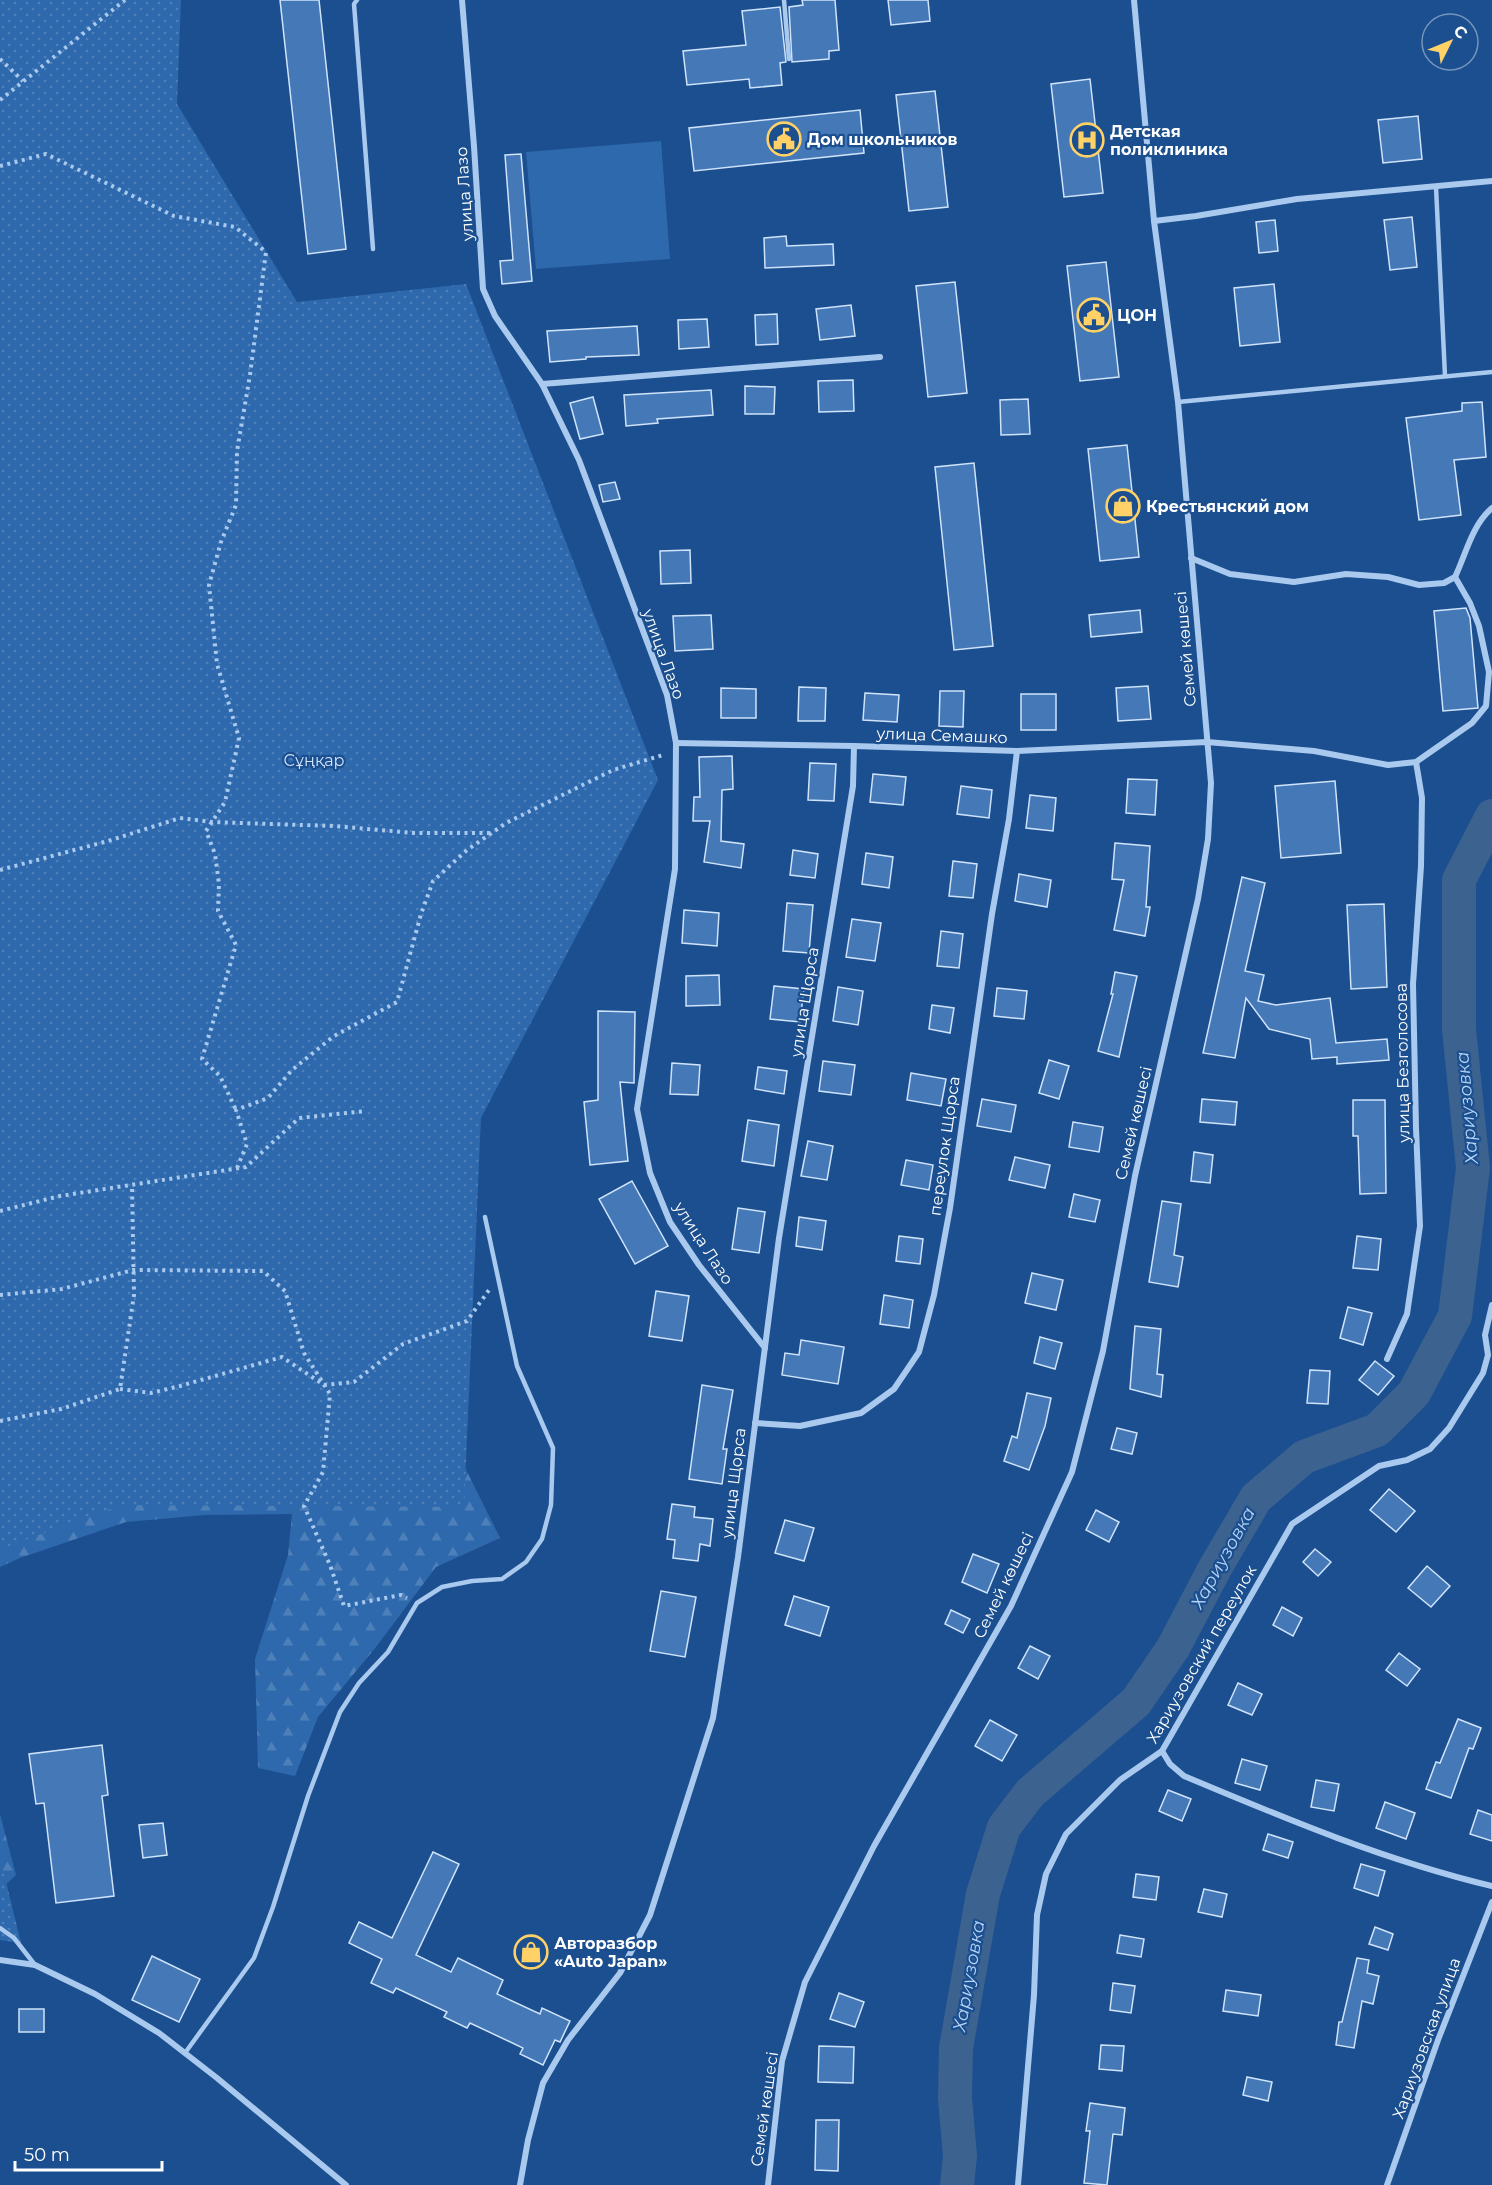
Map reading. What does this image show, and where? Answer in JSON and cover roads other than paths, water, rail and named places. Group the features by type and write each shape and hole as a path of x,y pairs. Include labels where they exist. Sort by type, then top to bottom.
{"street":[{"name":"улица Лазо","path":"462,0 483,289 495,316 542,384 579,460 667,695 676,743 675,869 637,1109 650,1173 670,1222 699,1265 765,1348"},
{"name":"Семей көшесі","path":"768,2185 782,2061 805,1982 874,1846 1011,1606 1072,1472 1103,1351 1135,1176 1198,899 1208,839 1211,783 1178,402 1154,221 1134,0"},
{"path":"1154,221 1297,199 1492,182"},
{"path":"542,384 880,357"},
{"path":"1191,558 1230,574 1294,582 1346,574 1388,577 1419,585 1444,583 1455,577 1470,540 1484,515 1492,508"},
{"path":"1207,742 1314,751 1389,765 1416,762 1472,723 1486,706 1489,672 1479,626 1470,603 1455,577"},
{"name":"улица Семашко","path":"676,743 1017,751 1207,742"},
{"name":"улица Щорса","path":"520,2185 528,2140 543,2083 568,2040 620,1973 650,1915 713,1718 738,1557 781,1226 853,786 854,746"},
{"name":"переулок Щорса","path":"755,1423 800,1426 861,1413 894,1389 918,1352 934,1294 950,1208 992,914 1009,819 1017,751"},
{"name":"улица Безголосова","path":"1388,1359 1407,1314 1420,1226 1413,984 1421,866 1422,798 1416,762"},
{"name":"Хариузовский переулок","path":"1018,2185 1034,1995 1037,1915 1046,1874 1066,1834 1120,1780 1162,1752 1292,1524 1379,1466 1407,1460 1430,1449 1449,1428 1483,1373 1490,1356 1485,1335 1492,1305"},
{"path":"1162,1752 1170,1764 1184,1776 1290,1820 1447,1875 1492,1886"},
{"name":"Хариузовская улица","path":"1387,2185 1438,2040 1492,1902"},
{"path":"0,1960 35,1965 95,1994 159,2033 346,2185"}],"lane":[{"path":"357,0 354,4 373,249"},
{"path":"784,0 789,59"},
{"path":"1436,187 1445,376"},
{"path":"1178,402 1492,372"},
{"path":"184,2053 254,1958 273,1907 308,1796 340,1712 359,1683 388,1652 417,1603 442,1587 472,1581 502,1579 526,1562 542,1539 551,1505 553,1448 517,1366 485,1217"},
{"path":"0,1928 14,1938 35,1965"}],"waterway":[{"name":"Хариузовка","path":"957,2185 960,2156 955,2098 956,2048 983,1894 1004,1827 1030,1793 1136,1702 1173,1648 1215,1568 1256,1498 1304,1457 1377,1430 1414,1393 1455,1316 1473,1168 1459,1029 1459,880 1492,816"}],"place":[{"name":"Дом школьников","path":"784,139"},
{"name":"Детская поликлиника","path":"1087,140"},
{"name":"ЦОН","path":"1094,315"},
{"name":"Крестьянский дом","path":"1123,506"},
{"name":"Авторазбор «Auto Japan»","path":"531,1952"}],"park label":[{"name":"Сұңқар","path":"314,760"}]}
